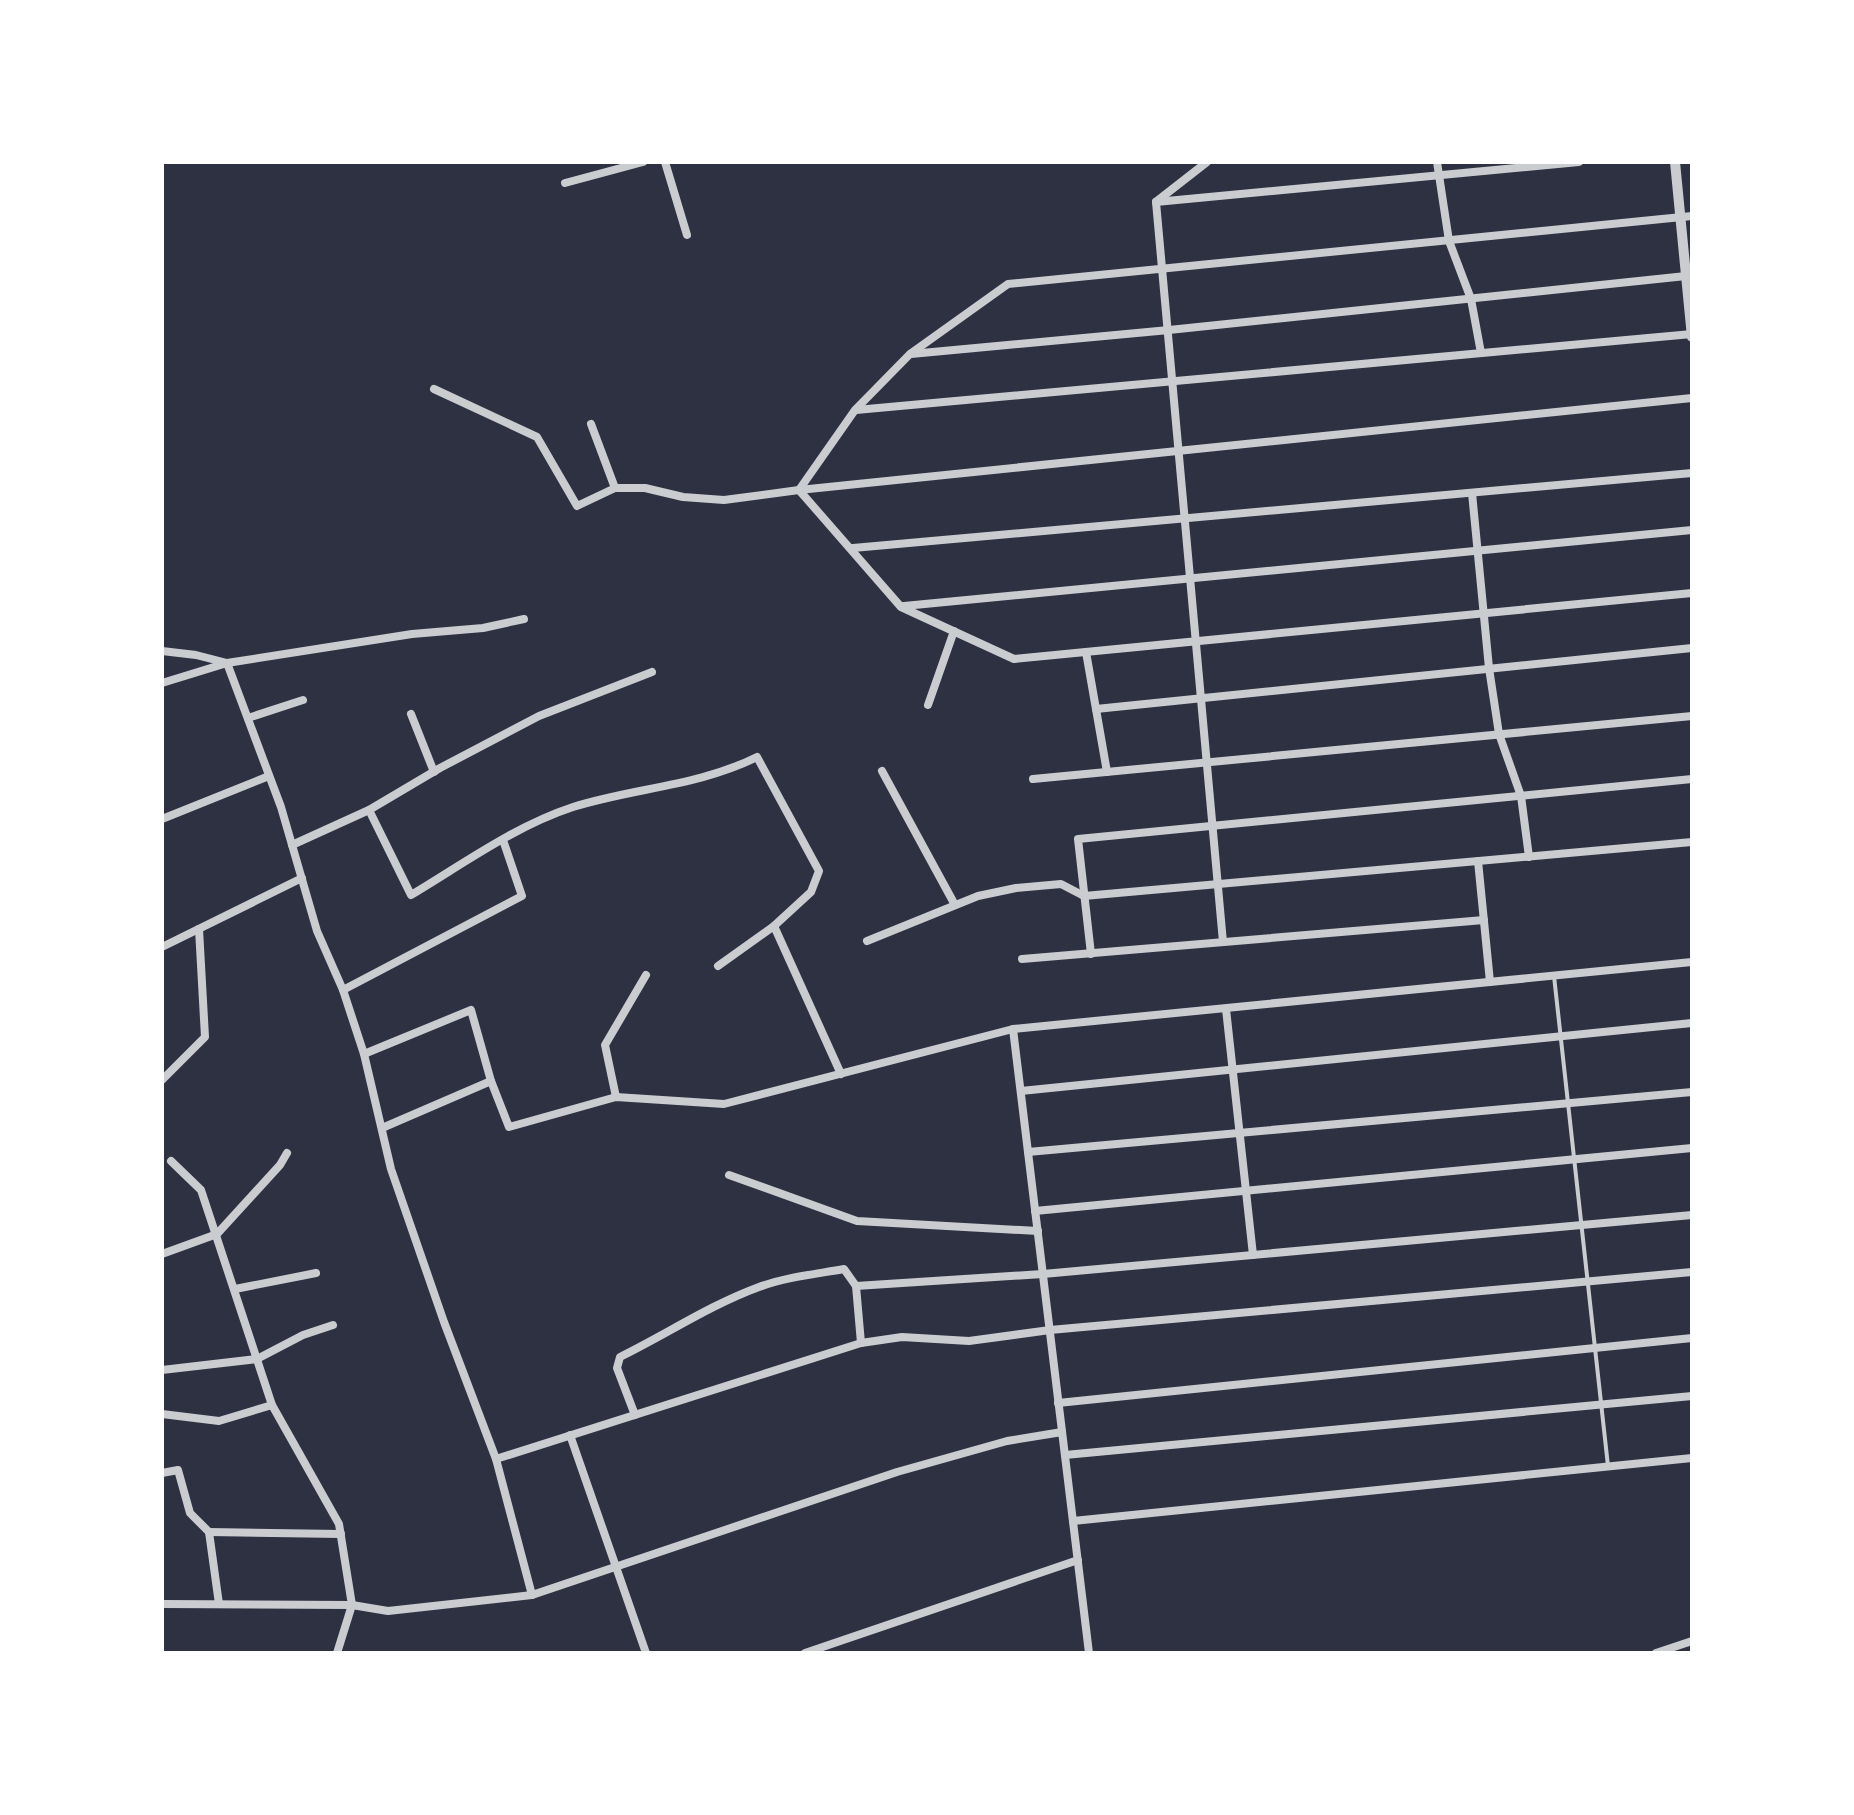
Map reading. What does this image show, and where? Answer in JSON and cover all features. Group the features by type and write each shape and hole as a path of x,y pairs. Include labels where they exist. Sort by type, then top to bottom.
{"street":[{"path":"565,183 643,162"},
{"path":"665,162 687,235"},
{"path":"1156,202 1207,162"},
{"path":"1437,162 1449,241 1471,299 1481,353"},
{"path":"1156,202 1579,162"},
{"path":"855,410 1692,336 1686,276 1686,217 1675,162"},
{"path":"1156,202 1223,942"},
{"path":"799,490 855,410 910,354 1008,284 1686,217"},
{"path":"910,354 1686,276"},
{"path":"434,389 537,437 577,506 615,488 645,488 683,497 724,500 1692,398"},
{"path":"591,424 615,488"},
{"path":"853,548 1692,473"},
{"path":"799,490 853,548 901,607 1014,659 1692,593"},
{"path":"1472,493 1489,668 1499,734 1521,796 1529,857"},
{"path":"901,607 1692,530"},
{"path":"162,683 227,663 412,634 483,628 524,619"},
{"path":"928,705 954,631"},
{"path":"1096,709 1692,648"},
{"path":"162,651 227,663"},
{"path":"1086,652 1107,772"},
{"path":"227,663 269,776 317,931 343,990 364,1054 391,1169 496,1459 532,1595"},
{"path":"292,845 369,810 539,716 652,672"},
{"path":"248,718 303,700"},
{"path":"411,714 434,772"},
{"path":"1033,779 1692,716"},
{"path":"369,810 411,895 503,840 572,807 707,776 757,757 819,871 811,892 774,926 718,966"},
{"path":"882,771 955,905"},
{"path":"162,819 269,776"},
{"path":"1091,954 1078,839 1692,779"},
{"path":"343,990 522,896 503,840"},
{"path":"867,941 978,896 1016,888 1061,884 1084,896 1692,842"},
{"path":"1478,861 1490,982"},
{"path":"162,947 302,878"},
{"path":"1022,959 1484,920"},
{"path":"774,926 841,1074"},
{"path":"162,1080 205,1037 199,929"},
{"path":"364,1054 471,1010 491,1081 509,1127 616,1097 724,1104 1013,1029 1692,962"},
{"path":"616,1097 605,1045 646,975"},
{"path":"1226,1009 1253,1255"},
{"path":"1021,1091 1692,1023"},
{"path":"1013,1029 1089,1653"},
{"path":"382,1128 491,1081"},
{"path":"1028,1152 1692,1092"},
{"path":"1035,1211 1692,1148"},
{"path":"162,1254 217,1234 280,1165 287,1153"},
{"path":"171,1161 201,1190 272,1405 339,1524 352,1605 337,1653"},
{"path":"729,1175 857,1221 1038,1231"},
{"path":"856,1286 1043,1274 1692,1215"},
{"path":"635,1415 617,1368 620,1357 693,1317 761,1286 844,1269 856,1286 861,1343"},
{"path":"496,1459 861,1343 902,1337 969,1341 1050,1330 1692,1272"},
{"path":"235,1289 316,1273"},
{"path":"162,1370 257,1359 303,1335 333,1325"},
{"path":"1058,1403 1692,1338"},
{"path":"1065,1455 1692,1396"},
{"path":"162,1414 219,1421 272,1405"},
{"path":"162,1604 352,1605 388,1611 532,1595 897,1472 1007,1441 1062,1432"},
{"path":"570,1435 646,1653"},
{"path":"1073,1521 1692,1458"},
{"path":"162,1473 178,1470 190,1513 209,1532 219,1604"},
{"path":"209,1532 341,1534"},
{"path":"805,1653 1078,1560"},
{"path":"1656,1653 1692,1641"}],"lane":[{"path":"1554,976 1608,1466"}]}
